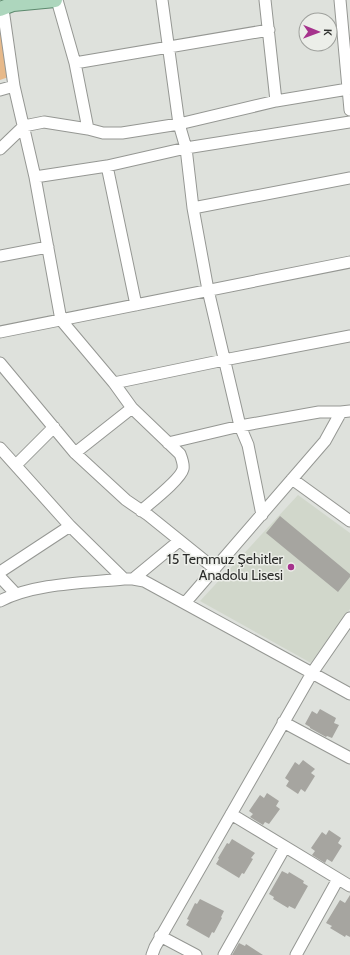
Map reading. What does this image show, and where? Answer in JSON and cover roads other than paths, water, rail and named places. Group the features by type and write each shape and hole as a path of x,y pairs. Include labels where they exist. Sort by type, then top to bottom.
{"main road":[{"path":"5,6 56,0"}],"street":[{"path":"56,0 75,63 88,129"},
{"path":"162,0 179,124 186,148 193,208 208,290 240,426 248,445 262,514"},
{"path":"266,0 276,101"},
{"path":"340,0 350,110"},
{"path":"5,6 14,86 36,177 61,320 114,383 132,408 180,454 183,462 183,470 178,478 141,511"},
{"path":"75,63 268,30"},
{"path":"0,90 14,86"},
{"path":"0,149 24,126 44,122 103,133 122,133 179,124 276,101 349,92"},
{"path":"36,177 107,166 186,148 350,122"},
{"path":"107,166 136,305"},
{"path":"193,208 350,178"},
{"path":"0,256 48,247"},
{"path":"0,332 350,262"},
{"path":"114,383 350,336"},
{"path":"0,363 75,453 126,500 179,540 214,569"},
{"path":"75,453 132,408"},
{"path":"168,443 240,426 319,412 346,411"},
{"path":"185,603 325,441 346,411"},
{"path":"16,465 54,427"},
{"path":"0,448 70,526 129,579"},
{"path":"292,479 350,521"},
{"path":"0,572 70,526"},
{"path":"129,579 179,540"},
{"path":"0,577 16,594"},
{"path":"0,601 16,594 59,585 129,579 144,582 350,694"},
{"path":"152,955 154,947 160,936 312,672 350,618"},
{"path":"284,722 350,758"},
{"path":"230,814 285,847 346,880 296,955"},
{"path":"224,955 285,847"},
{"path":"160,936 196,955"}],"place":[{"name":"15 Temmuz Şehitler Anadolu Lisesi","path":"291,567"}]}
